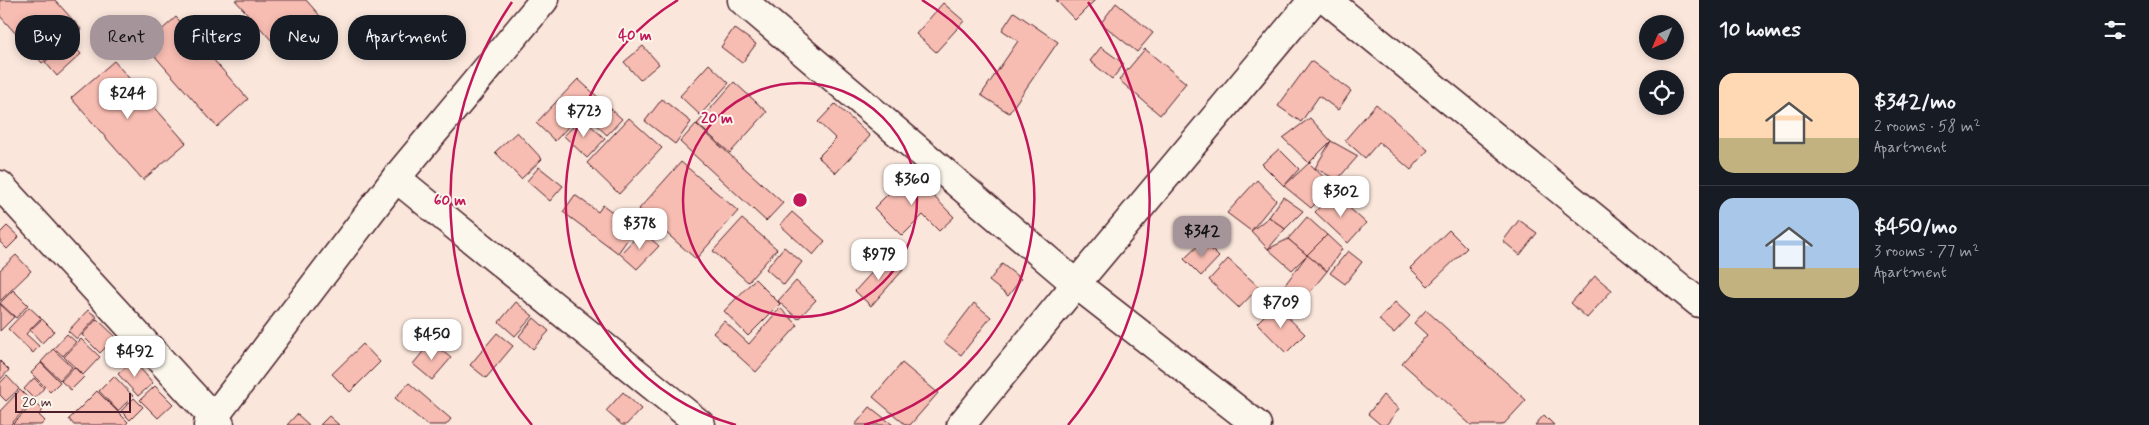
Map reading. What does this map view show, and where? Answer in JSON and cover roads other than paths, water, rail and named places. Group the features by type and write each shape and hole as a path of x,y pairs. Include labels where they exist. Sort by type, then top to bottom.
{"street":[{"path":"0,185 214,423 396,178 544,0"},
{"path":"742,0 1076,284 1257,425"},
{"path":"961,425 1313,0"},
{"path":"1327,0 1699,303"},
{"path":"396,178 701,425"}]}
